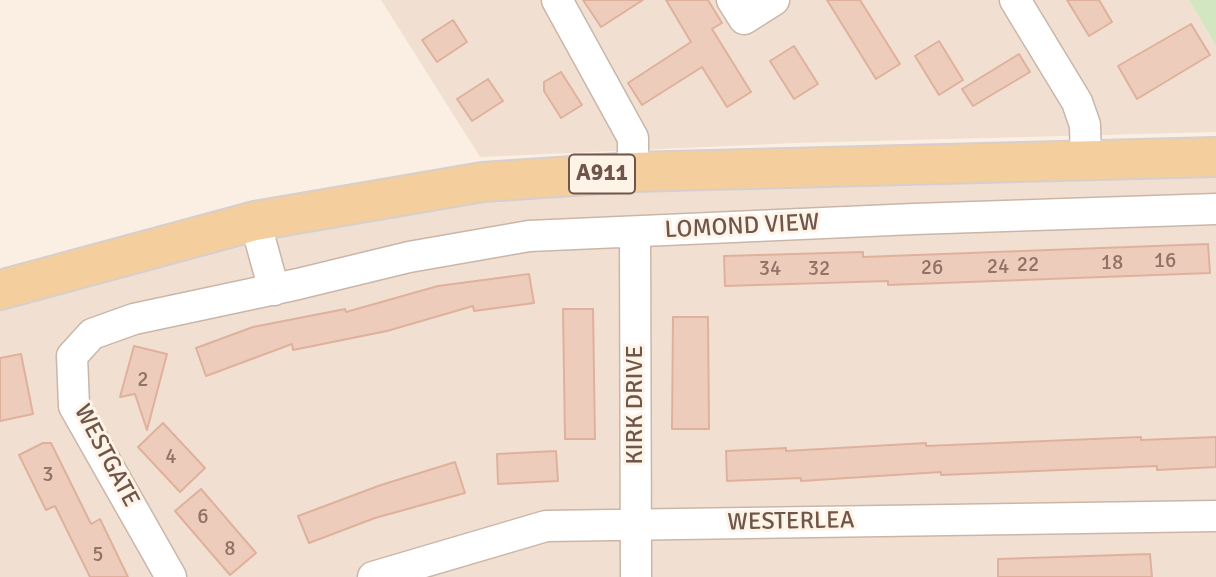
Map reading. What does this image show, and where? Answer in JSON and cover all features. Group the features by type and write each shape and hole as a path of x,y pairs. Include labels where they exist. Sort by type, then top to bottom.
{"main road":[{"name":"A911","path":"0,290 255,221 483,183 634,172 1216,157"}],"street":[{"path":"557,0 633,138 634,172"},
{"path":"732,0 744,19 774,0"},
{"path":"1015,0 1077,102 1085,125 1086,162"},
{"name":"LOMOND VIEW","path":"173,312 409,257 529,236 1216,209"},
{"path":"255,221 274,290"},
{"name":"KIRK DRIVE","path":"635,232 636,577"},
{"name":"WESTGATE","path":"171,577 74,406 72,356 92,334 134,319 173,312"},
{"name":"WESTERLEA","path":"373,577 546,526 1216,516"}],"shaded area":[{"path":"381,0 1189,0 1216,46 1216,132 795,143 480,157"},
{"path":"1216,170 1216,577 0,577 0,304 236,239 477,197 747,183"}],"green space":[{"path":"1189,0 1216,0 1216,46"}],"building":[{"path":"583,0 643,0 601,27"},
{"path":"666,0 708,0 722,23 712,29 751,92 727,107 702,67 642,105 628,83 691,42"},
{"path":"827,0 860,0 900,64 876,79"},
{"path":"1067,0 1099,0 1112,22 1089,36"},
{"path":"453,20 467,42 437,62 422,40"},
{"path":"1191,24 1210,55 1137,99 1118,66"},
{"path":"939,41 963,80 939,95 915,56"},
{"path":"794,46 818,84 794,99 770,61"},
{"path":"1019,54 1030,72 973,106 962,89"},
{"path":"561,72 582,105 561,118 544,91 544,82"},
{"path":"488,79 503,101 472,121 457,99"},
{"path":"1208,244 1210,273 888,285 888,281 725,286 724,256 863,252 863,257"},
{"path":"529,274 534,303 474,311 473,306 387,331 293,350 292,344 206,376 196,348 253,327 345,309 346,312 438,286"},
{"path":"563,309 593,309 595,439 565,439"},
{"path":"673,317 708,317 709,429 672,429"},
{"path":"134,346 167,354 147,430 135,394 120,397"},
{"path":"21,354 33,414 0,421 0,358"},
{"path":"163,423 205,468 180,492 138,447"},
{"path":"1141,437 1141,440 1216,437 1216,467 1157,470 1157,466 941,475 941,472 801,481 801,478 727,481 726,451"},
{"path":"43,443 51,443 91,524 100,519 128,577 90,577 55,506 46,510 19,455"},
{"path":"556,451 558,481 498,484 497,454"},
{"path":"455,462 465,493 375,518 309,543 298,516 381,485"},
{"path":"201,489 256,553 230,575 175,511"},
{"path":"1150,554 1152,577 998,577 998,559"}]}
